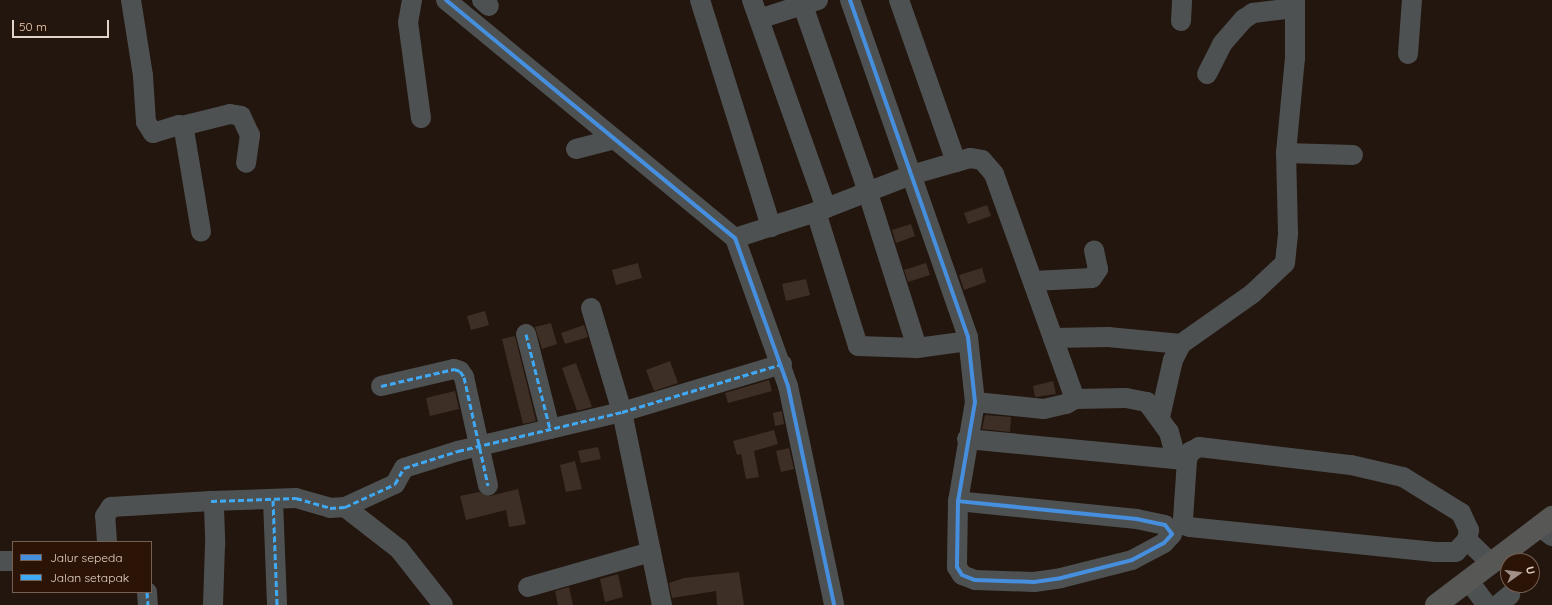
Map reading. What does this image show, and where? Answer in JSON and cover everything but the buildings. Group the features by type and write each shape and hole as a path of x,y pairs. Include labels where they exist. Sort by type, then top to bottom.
{"highway":[{"path":"1436,605 1491,563 1548,527"}],"street":[{"path":"131,0 148,129 153,133 230,114 241,116 250,136 246,163"},
{"path":"412,0 408,22 421,118"},
{"path":"446,0 735,238 782,364 796,415 834,605"},
{"path":"700,0 771,226"},
{"path":"752,0 821,210 859,347 917,348 968,341"},
{"path":"850,0 968,341 975,402 967,440 958,501 957,568 962,575 975,580 1034,582 1109,567 1132,560 1169,540 1175,525 1182,460 1160,417 1147,402 1126,398 1075,399 1066,404 1044,409 975,402"},
{"path":"900,0 956,162"},
{"path":"1181,21 1182,0"},
{"path":"1408,54 1412,0"},
{"path":"759,19 808,2 917,348"},
{"path":"1160,417 1173,360 1181,344 1252,294 1285,263 1288,234 1286,153 1295,58 1295,4 1253,13 1244,19 1222,44 1207,74"},
{"path":"182,126 201,232"},
{"path":"576,149 615,139"},
{"path":"1286,153 1353,156"},
{"path":"735,238 821,210 911,175 970,158 982,160 994,174 1034,281 1075,399"},
{"path":"1034,281 1092,278 1098,269 1094,250"},
{"path":"591,308 622,412 662,605"},
{"path":"526,334 550,429"},
{"path":"1053,338 1108,337 1181,344"},
{"path":"108,541 105,516 110,507 296,498 330,508 345,507 395,484 404,468 479,446 622,412 782,364"},
{"path":"381,386 454,369 460,371 464,377 488,485"},
{"path":"958,501 1435,552 1456,552 1467,540 1469,530 1461,513 1403,477 1351,466 1212,448 1194,449 1182,460 967,440"},
{"path":"273,500 273,559 277,605"},
{"path":"211,501 215,545 213,605"},
{"path":"345,507 399,549 443,605"},
{"path":"1467,540 1491,563"},
{"path":"528,587 651,552"},
{"path":"0,561 12,561"},
{"path":"1468,580 1487,605"},
{"path":"147,593 148,605"}],"marked path":[{"path":"526,334 550,429"},
{"path":"211,501 296,498 330,508 345,507 395,484 404,468 458,451 622,412 782,364"},
{"path":"381,386 454,369 460,371 464,377 488,485"},
{"path":"273,500 277,605"},
{"path":"147,593 148,605"}],"cycle path":[{"path":"446,0 735,238 788,386 834,605"},
{"path":"850,0 968,337 975,402 958,501 957,567 962,575 975,580 1034,582 1061,578 1132,560 1164,543 1172,534 1165,525 1137,519 958,501"}]}
